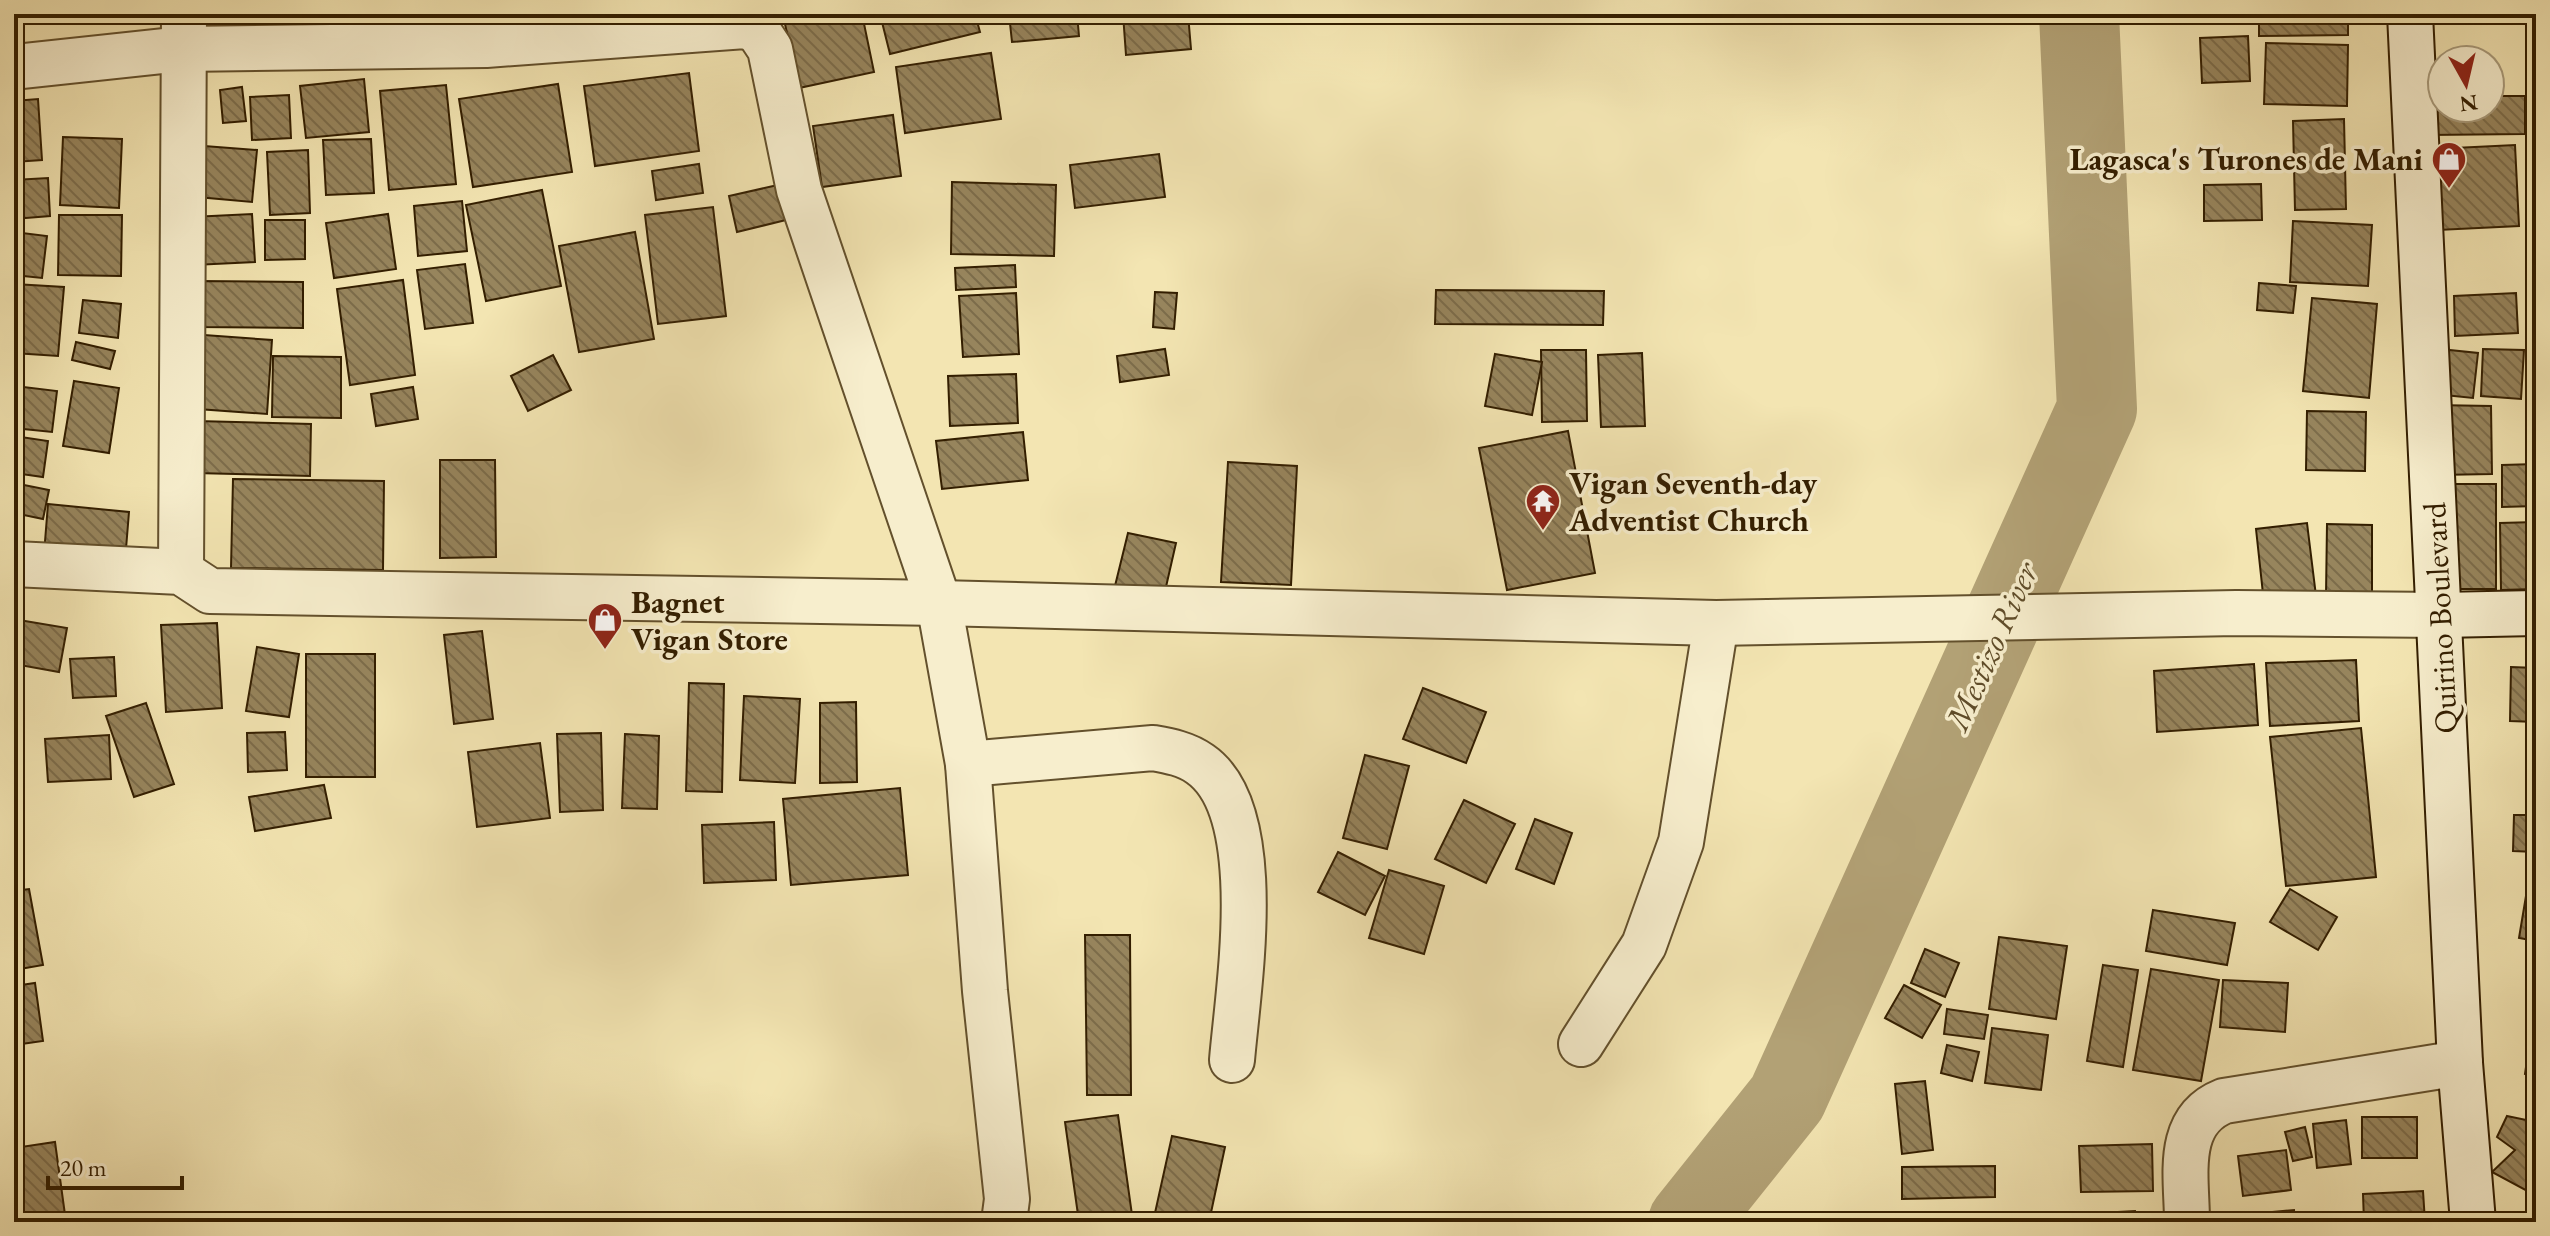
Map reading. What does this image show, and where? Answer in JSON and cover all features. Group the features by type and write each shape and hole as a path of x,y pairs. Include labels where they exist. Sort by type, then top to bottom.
{"street":[{"name":"Quirino Boulevard","path":"2410,14 2460,1063 2473,1222"},
{"path":"14,67 183,32 486,45 745,26 758,31 770,49 799,190 939,603 968,764 985,991 1007,1199 1004,1222"},
{"path":"181,572 183,32"},
{"path":"14,564 181,572 210,591 939,603 1716,623 2236,613 2536,613"},
{"path":"1581,1044 1644,945 1681,842 1716,623"},
{"path":"968,764 1153,748 1180,753 1202,765 1222,790 1241,855 1246,909 1232,1060"},
{"path":"2187,1222 2188,1143 2196,1118 2209,1107 2224,1101 2460,1063"}],"building":[{"path":"362,14 423,14 424,28 363,33"},
{"path":"432,14 507,14 507,20 432,24"},
{"path":"831,14 862,14 874,72 799,88 785,24"},
{"path":"880,14 975,14 980,32 890,54"},
{"path":"1009,14 1077,14 1079,36 1012,42"},
{"path":"1123,14 1188,14 1191,49 1126,55"},
{"path":"2259,14 2348,14 2348,35 2259,36"},
{"path":"2422,14 2536,14 2536,21 2422,21"},
{"path":"2248,36 2250,81 2202,83 2200,38"},
{"path":"2266,43 2348,45 2347,106 2264,104"},
{"path":"991,53 1001,119 905,133 896,67"},
{"path":"689,73 699,151 595,166 584,86"},
{"path":"364,79 369,132 306,138 300,86"},
{"path":"558,84 572,172 473,187 459,99"},
{"path":"446,85 456,184 389,190 380,91"},
{"path":"242,87 246,121 223,123 220,90"},
{"path":"289,95 291,138 252,140 250,97"},
{"path":"2506,96 2525,96 2525,134 2428,135 2428,124 2506,124"},
{"path":"38,99 42,160 14,162 14,101"},
{"path":"893,115 901,176 822,187 813,126"},
{"path":"2344,119 2346,209 2295,210 2293,121"},
{"path":"63,137 122,139 119,208 60,205"},
{"path":"371,139 374,193 326,195 323,140"},
{"path":"191,145 257,150 252,202 186,196"},
{"path":"2515,145 2519,226 2438,230 2434,149"},
{"path":"308,150 310,213 270,215 267,152"},
{"path":"1159,154 1165,197 1075,208 1070,165"},
{"path":"699,164 703,193 656,200 652,171"},
{"path":"48,178 50,216 14,219 14,180"},
{"path":"952,182 1056,185 1054,256 951,254"},
{"path":"2261,184 2262,220 2204,221 2204,185"},
{"path":"778,185 786,220 737,232 729,196"},
{"path":"542,190 561,286 486,301 466,205"},
{"path":"462,201 467,251 418,256 414,206"},
{"path":"713,207 726,316 658,324 645,215"},
{"path":"252,214 255,262 194,265 192,217"},
{"path":"388,214 396,269 334,278 326,223"},
{"path":"59,215 122,215 121,276 58,275"},
{"path":"265,220 305,220 305,259 265,260"},
{"path":"2293,221 2372,225 2368,286 2290,282"},
{"path":"14,232 47,236 42,278 14,275"},
{"path":"635,232 654,339 579,352 559,246"},
{"path":"465,264 473,323 425,329 417,270"},
{"path":"1015,265 1016,287 956,290 955,268"},
{"path":"403,280 415,375 350,385 337,289"},
{"path":"197,281 303,282 303,328 196,327"},
{"path":"2259,283 2296,286 2293,313 2257,310"},
{"path":"14,284 64,287 58,356 14,353"},
{"path":"1436,290 1604,291 1603,325 1435,324"},
{"path":"1155,292 1177,293 1174,329 1153,327"},
{"path":"1016,293 1019,354 963,357 959,296"},
{"path":"2516,293 2518,333 2455,336 2454,296"},
{"path":"2312,298 2377,304 2369,398 2303,391"},
{"path":"83,300 121,304 118,338 79,333"},
{"path":"190,334 272,340 267,414 184,408"},
{"path":"76,342 115,351 110,369 72,360"},
{"path":"1165,349 1169,375 1120,382 1117,356"},
{"path":"2440,349 2478,353 2473,398 2435,394"},
{"path":"2483,349 2524,350 2521,399 2481,396"},
{"path":"1541,350 1586,350 1587,421 1542,422"},
{"path":"1642,353 1645,426 1601,427 1598,355"},
{"path":"1495,354 1542,362 1532,415 1485,406"},
{"path":"553,355 571,390 528,411 511,376"},
{"path":"273,356 341,357 341,418 272,417"},
{"path":"1016,374 1018,423 950,426 948,376"},
{"path":"74,381 119,388 109,453 63,446"},
{"path":"15,386 57,391 52,432 14,428"},
{"path":"413,387 418,419 376,426 371,394"},
{"path":"2434,405 2491,406 2492,474 2437,475"},
{"path":"2307,411 2366,412 2365,471 2306,470"},
{"path":"196,421 311,424 310,476 195,473"},
{"path":"1568,431 1595,573 1507,590 1479,448"},
{"path":"1023,432 1028,480 942,489 936,441"},
{"path":"14,436 48,441 43,477 14,473"},
{"path":"440,460 495,460 496,557 440,558"},
{"path":"1228,462 1297,466 1291,585 1221,582"},
{"path":"2536,464 2536,506 2502,507 2502,465"},
{"path":"233,479 384,481 383,570 231,568"},
{"path":"14,483 49,490 43,519 14,513"},
{"path":"2447,484 2496,484 2496,589 2447,589"},
{"path":"48,504 129,512 125,561 44,554"},
{"path":"2536,522 2536,589 2501,590 2500,523"},
{"path":"2307,523 2316,596 2264,603 2256,529"},
{"path":"2327,524 2372,525 2372,596 2326,595"},
{"path":"1128,533 1176,543 1163,600 1114,590"},
{"path":"19,620 67,628 59,672 14,664"},
{"path":"217,623 222,708 166,712 161,625"},
{"path":"482,631 493,719 454,724 444,635"},
{"path":"257,647 299,654 289,717 246,711"},
{"path":"306,654 375,654 375,777 306,777"},
{"path":"114,657 116,696 73,698 70,659"},
{"path":"2356,660 2359,721 2270,726 2266,663"},
{"path":"2254,664 2258,725 2157,732 2154,671"},
{"path":"2511,667 2536,668 2536,722 2510,721"},
{"path":"689,683 724,684 722,792 686,791"},
{"path":"1423,688 1486,712 1466,763 1403,739"},
{"path":"744,696 800,699 795,783 740,780"},
{"path":"856,702 857,782 820,783 820,703"},
{"path":"146,703 174,784 134,797 106,716"},
{"path":"2361,728 2376,877 2286,886 2270,737"},
{"path":"285,732 287,770 248,772 247,733"},
{"path":"601,733 603,810 560,812 557,734"},
{"path":"625,734 659,736 657,809 622,808"},
{"path":"109,735 111,779 48,782 45,739"},
{"path":"540,743 550,818 477,827 468,752"},
{"path":"1365,755 1409,766 1387,849 1343,838"},
{"path":"324,785 331,818 255,831 249,797"},
{"path":"900,788 908,875 791,885 783,799"},
{"path":"1464,800 1515,824 1486,883 1435,859"},
{"path":"2514,815 2536,815 2536,852 2513,851"},
{"path":"1535,819 1572,833 1554,884 1516,869"},
{"path":"774,822 776,880 704,883 702,825"},
{"path":"1338,852 1385,876 1365,915 1318,892"},
{"path":"2531,866 2536,867 2536,941 2519,938"},
{"path":"1389,870 1444,886 1424,954 1369,938"},
{"path":"29,889 43,965 14,970 14,891"},
{"path":"2290,889 2337,917 2318,950 2270,922"},
{"path":"2153,910 2235,923 2227,965 2146,951"},
{"path":"1085,935 1130,935 1131,1095 1087,1095"},
{"path":"1999,937 2067,946 2056,1019 1989,1009"},
{"path":"1925,949 1959,963 1945,997 1911,983"},
{"path":"2103,965 2138,970 2123,1067 2087,1061"},
{"path":"2151,969 2219,980 2201,1081 2133,1070"},
{"path":"2223,980 2288,983 2285,1032 2220,1027"},
{"path":"35,983 43,1041 14,1045 14,986"},
{"path":"1904,985 1941,1005 1922,1038 1885,1018"},
{"path":"2536,998 2536,1076 2525,1074"},
{"path":"1947,1009 1988,1015 1984,1039 1944,1034"},
{"path":"1992,1028 2048,1035 2041,1090 1985,1083"},
{"path":"1947,1045 1979,1052 1972,1081 1941,1073"},
{"path":"1925,1081 1933,1150 1902,1154 1895,1084"},
{"path":"1118,1115 1133,1222 1079,1222 1065,1122"},
{"path":"2507,1116 2536,1122 2536,1186 2531,1193 2492,1172 2515,1150 2497,1137"},
{"path":"2362,1117 2417,1117 2417,1158 2362,1158"},
{"path":"2346,1120 2351,1164 2317,1168 2313,1124"},
{"path":"2305,1127 2312,1157 2293,1161 2285,1132"},
{"path":"1172,1136 1225,1147 1209,1222 1153,1222"},
{"path":"55,1142 66,1222 14,1222 14,1148"},
{"path":"2152,1144 2153,1191 2081,1192 2079,1146"},
{"path":"2286,1150 2291,1190 2243,1196 2238,1156"},
{"path":"1995,1166 1995,1197 1902,1199 1902,1167"},
{"path":"2423,1191 2425,1222 2364,1222 2363,1194"},
{"path":"2294,1210 2295,1222 2253,1222 2252,1214"},
{"path":"2135,1211 2136,1222 2065,1222 2064,1215"}],"waterway":[{"name":"Mestizo River","path":"1688,1222 1787,1098 2097,409 2079,14"}],"place":[{"name":"Lagasca's Turones de Mani","path":"2449,190"},
{"name":"Vigan Seventh-day Adventist Church","path":"1543,532"},
{"name":"Bagnet Vigan Store","path":"605,651"}]}
